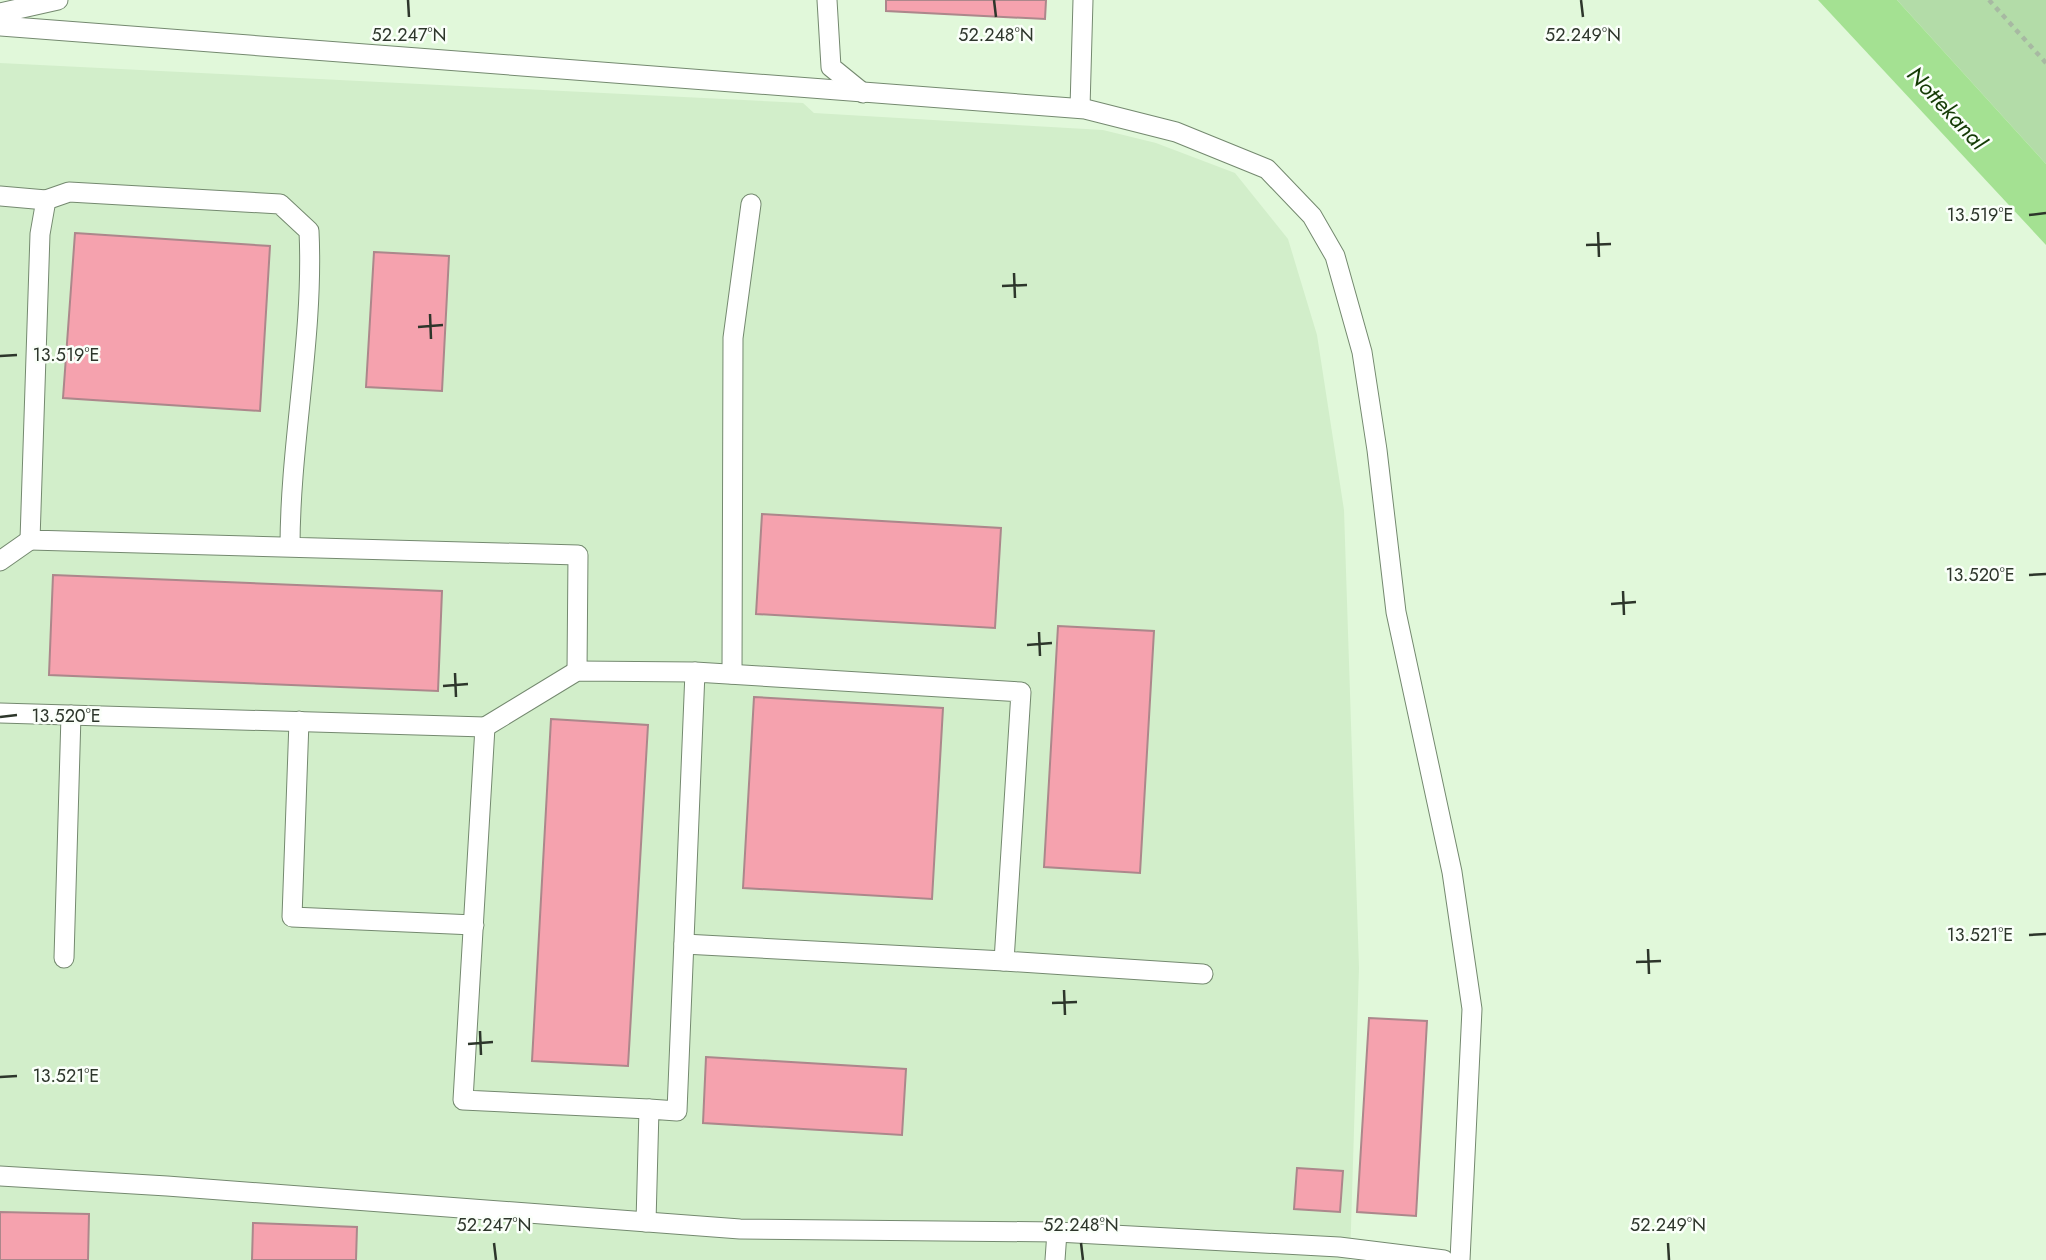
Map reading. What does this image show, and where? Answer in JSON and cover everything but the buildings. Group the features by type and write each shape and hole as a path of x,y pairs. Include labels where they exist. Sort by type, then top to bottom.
{"lane":[{"path":"0,13 58,0"},
{"path":"827,0 831,67 863,93"},
{"path":"1080,108 1083,0"},
{"path":"0,26 1080,108 1176,132 1268,169 1312,216 1335,256 1362,352 1377,450 1396,612 1452,872 1472,1009 1460,1260"},
{"path":"0,197 46,200 69,192 280,204 309,231 311,269 300,421 290,497 290,547"},
{"path":"30,540 40,234 46,200"},
{"path":"732,674 733,338 751,204"},
{"path":"0,561 30,540 578,555 577,671"},
{"path":"0,713 485,727 577,671 695,672 1021,692 1004,961"},
{"path":"485,727 463,1100 677,1111 695,672"},
{"path":"64,958 71,715"},
{"path":"299,721 292,917 474,925"},
{"path":"684,944 1203,974"},
{"path":"646,1222 649,1109"},
{"path":"0,1176 740,1229 1057,1232 1339,1247 1444,1260"},
{"path":"1055,1260 1057,1232"}],"path":[{"path":"1989,0 2046,63"}],"shaded area":[{"path":"1897,0 2046,0 2046,164"},
{"path":"0,63 803,103 814,113 1103,130 1156,143 1235,173 1288,239 1317,335 1344,510 1359,968 1350,1260 0,1260"}],"water":[{"name":"Nottekanal","path":"1818,0 1897,0 2046,164 2046,245"}]}
